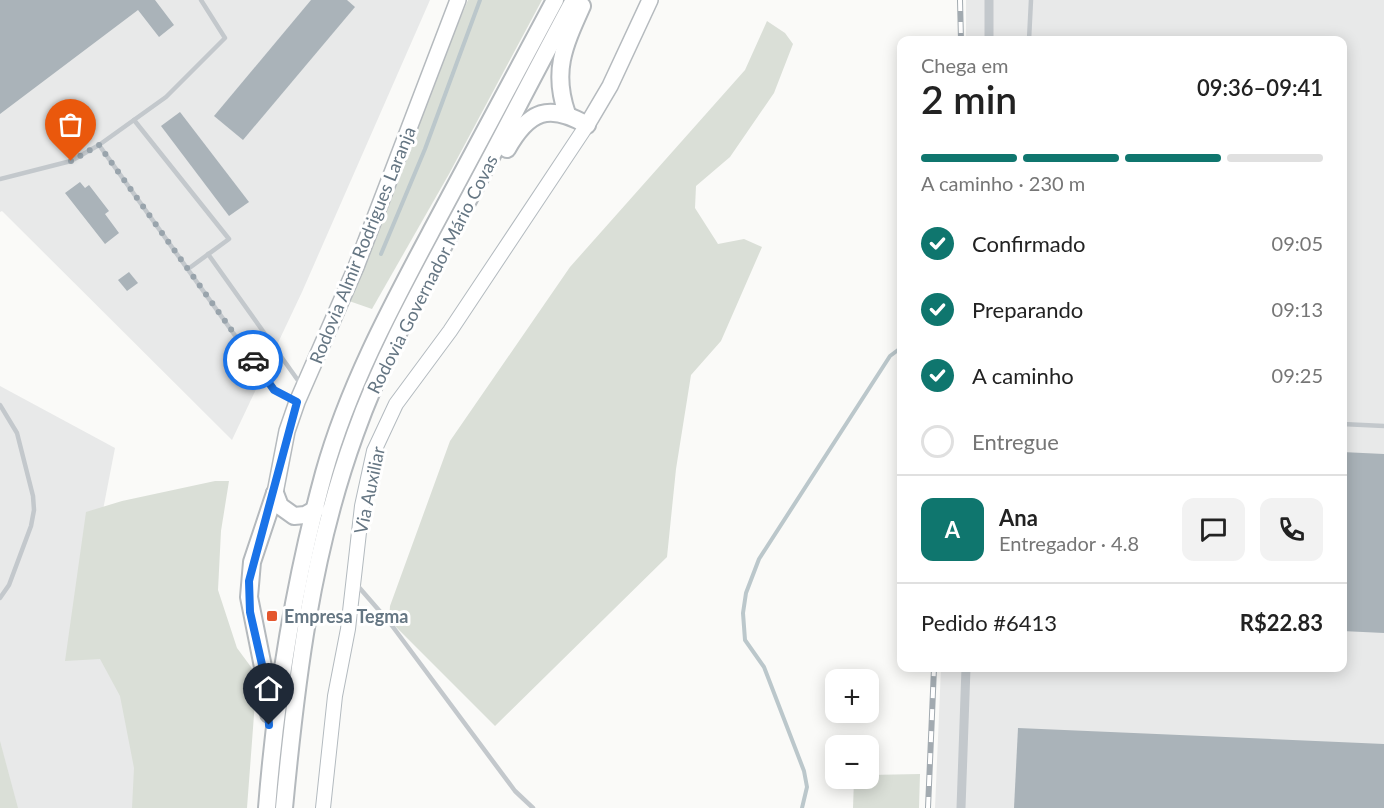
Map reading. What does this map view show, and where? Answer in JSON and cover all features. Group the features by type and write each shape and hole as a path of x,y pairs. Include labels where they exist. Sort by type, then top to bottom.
{"highway":[{"name":"Rodovia Governador Mário Covas","path":"267,808 284,652 294,593 324,472 335,440 377,336 555,0"},
{"name":"Rodovia Governador Mário Covas","path":"284,808 306,618 317,561 340,477 372,390 416,296 574,0"},
{"path":"567,114 561,96 560,66 584,0"},
{"path":"459,218 491,177 517,131 526,121 551,112 567,114 587,125"},
{"path":"274,493 280,506 294,516 305,515 316,509"},
{"path":"271,766 266,682 249,597 252,562 274,493"}],"main road":[{"name":"Rodovia Almir Rodrigues Laranja","path":"274,493 287,431 300,395 356,267 458,0"},
{"path":"587,125 610,86 650,0"}],"street":[{"path":"989,0 989,36"},
{"name":"Via Auxiliar","path":"323,808 329,733 353,581 362,506 374,451 396,404 450,331 587,125"},
{"path":"961,808 966,672"}],"lane":[{"path":"0,179 71,161 99,145 166,97 225,38 201,0"},
{"path":"1029,36 1031,0"},
{"path":"134,120 229,238 188,269"},
{"path":"99,145 274,390 300,395"},
{"path":"208,254 300,395"},
{"path":"0,405 17,433 33,496 34,510 9,585 0,598"},
{"path":"1347,424 1384,426"},
{"path":"353,581 390,623 515,791 533,808"}],"shaded area":[{"path":"0,0 430,0 302,292 232,440 2,211 0,212"},
{"path":"468,0 542,0 449,174 372,309 349,301 360,253"},
{"path":"966,0 1384,0 1384,808 935,808 941,672 1347,672 1347,36 966,36"},
{"path":"767,21 785,33 793,44 774,93 730,157 696,186 695,208 718,244 744,239 762,247 721,341 691,375 676,469 667,557 495,726 389,620 390,606 450,441 570,267 745,70"},
{"path":"0,386 115,448 77,644 116,645 142,808 8,808 0,774"},
{"path":"215,481 229,481 221,531 218,590 237,648 257,675 247,808 132,808 134,768 120,696 100,659 65,661 86,512 122,501"},
{"path":"0,741 18,808 0,808"},
{"path":"920,774 919,808 853,808 854,789 879,789 879,775"}],"building":[{"path":"0,0 155,0 174,25 159,37 138,10 0,114"},
{"path":"311,0 347,0 355,7 243,140 214,116"},
{"path":"180,112 249,202 229,216 161,126"},
{"path":"80,182 85,188 89,185 109,211 105,214 119,233 105,244 65,193"},
{"path":"129,272 138,283 127,291 118,280"},
{"path":"261,336 275,356 264,365 249,344"},
{"path":"1347,452 1384,454 1384,633 1347,631"},
{"path":"1018,728 1384,744 1384,808 1014,808"}],"waterway":[{"path":"381,254 425,149 480,0"},
{"path":"802,808 807,787 804,771 764,667 745,640 743,613 746,593 759,559 890,356 897,351"}],"railway":[{"path":"960,0 961,36"},
{"path":"928,808 934,672"}],"way so far":[{"path":"71,161 99,145 253,360"}],"place":[{"name":"Empresa Tegma","path":"272,616"}],"route":[{"path":"253,360 274,390 297,402 287,431 274,493 252,562 249,581 250,612 266,682 269,725"}]}
